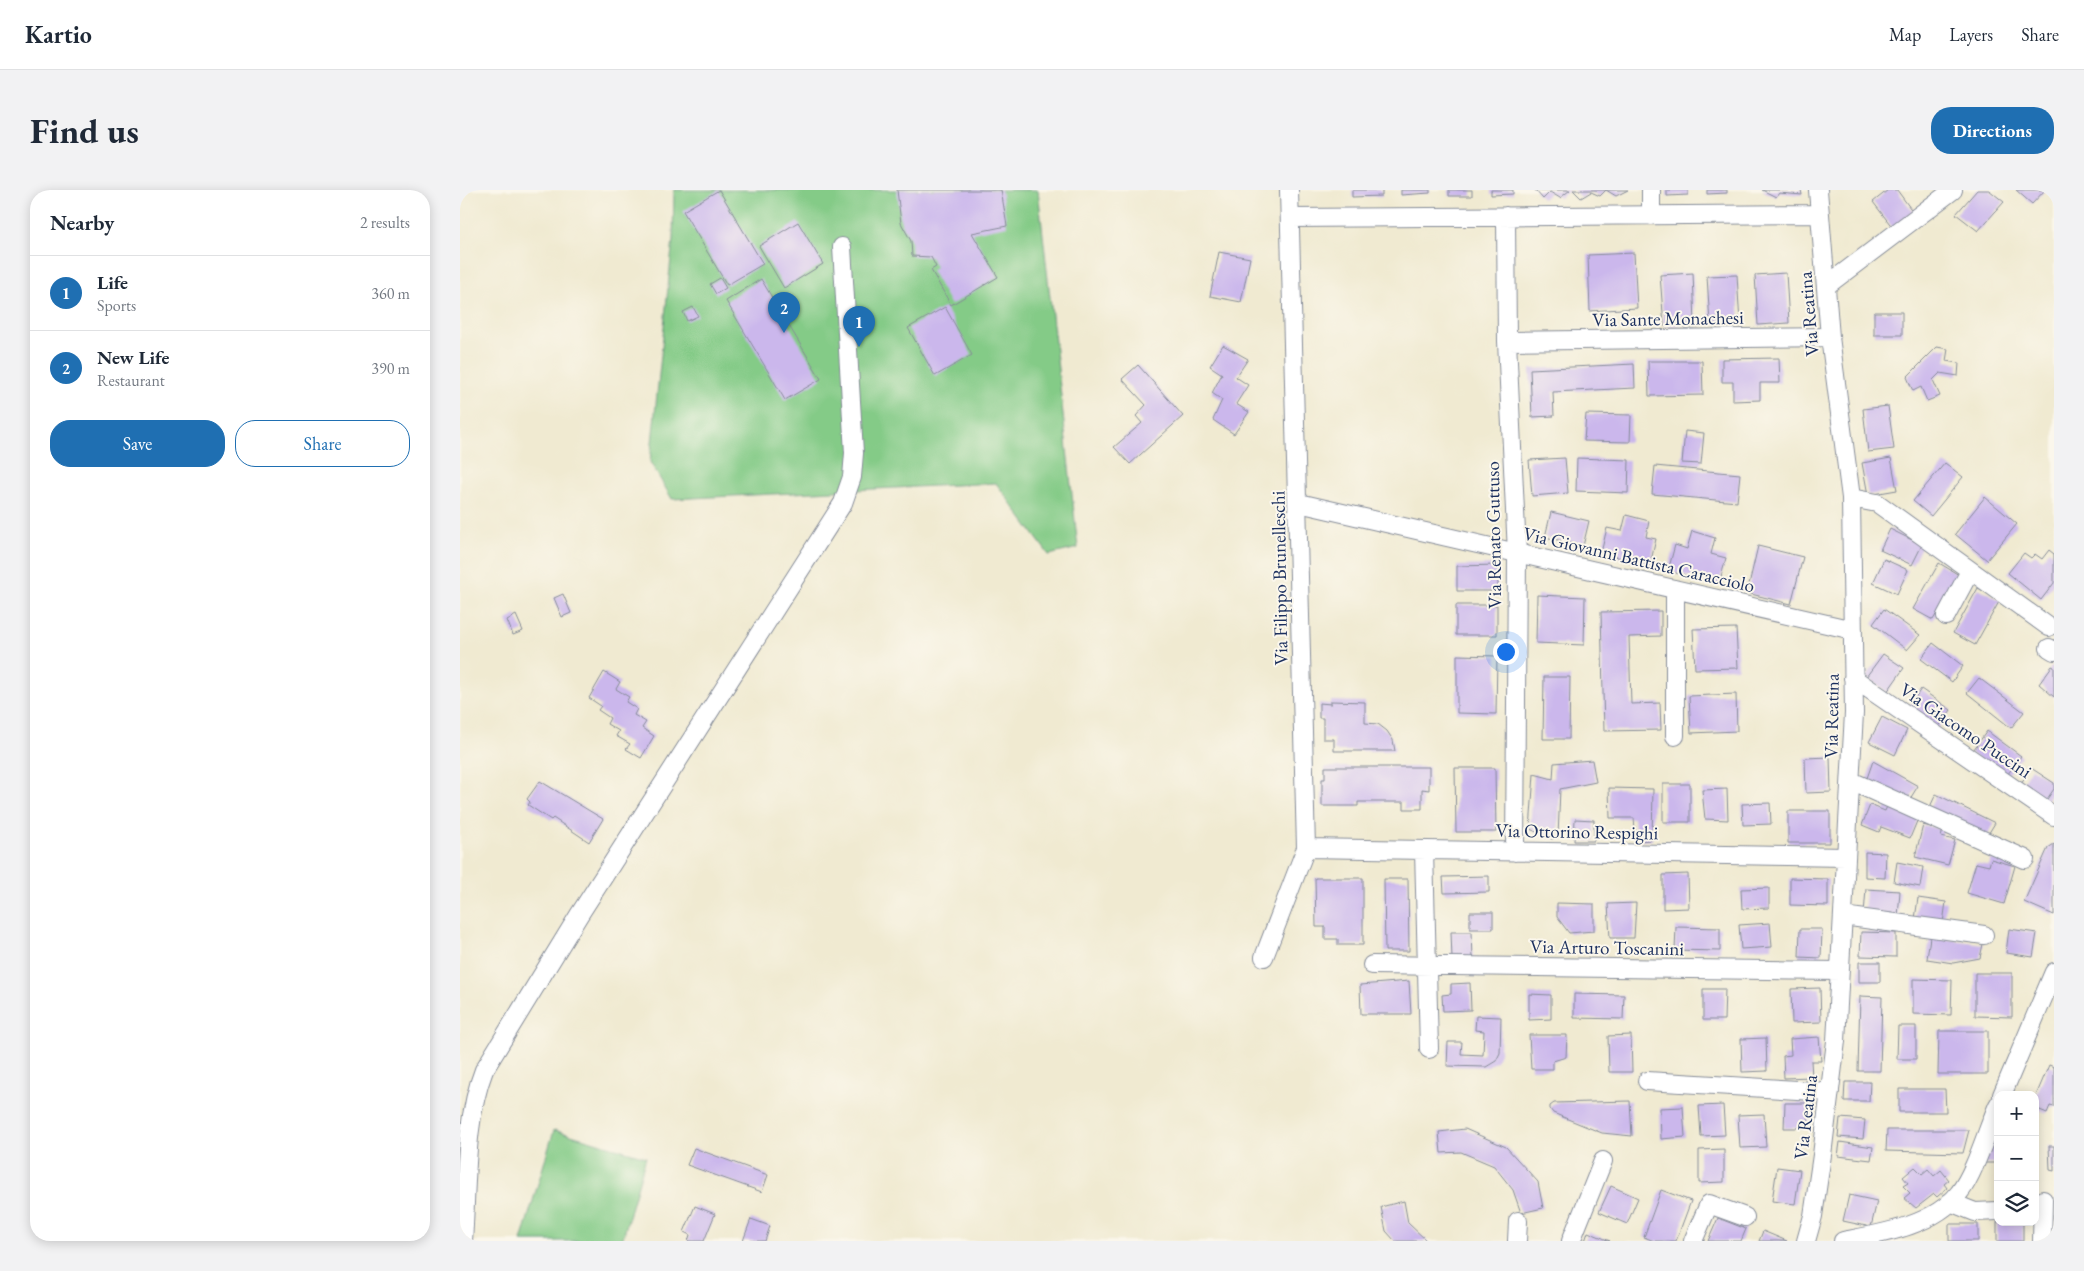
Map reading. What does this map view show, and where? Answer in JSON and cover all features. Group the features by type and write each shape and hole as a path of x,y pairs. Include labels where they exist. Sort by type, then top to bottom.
{"street":[{"name":"Via Filippo Brunelleschi","path":"1264,957 1306,848 1299,503 1289,190"},
{"path":"1650,190 1651,216"},
{"name":"Via Reatina","path":"1806,1241 1813,1216 1836,1041 1854,713 1851,498 1830,337 1818,190"},
{"path":"1826,286 1953,190"},
{"path":"1290,218 1820,214"},
{"name":"Via Renato Guttuso","path":"1506,216 1507,341 1516,553 1515,852"},
{"path":"463,1241 472,1115 476,1091 484,1070 584,907 843,503 852,477 854,452 842,247"},
{"name":"Via Sante Monachesi","path":"1507,341 1830,337"},
{"path":"1851,498 1877,503 2049,627"},
{"name":"Via Giovanni Battista Caracciolo","path":"1299,503 1853,630"},
{"path":"1946,616 1970,571"},
{"path":"1674,590 1675,736"},
{"name":"Via Giacomo Puccini","path":"1853,678 2054,816"},
{"path":"1851,781 2025,859"},
{"name":"Via Ottorino Respighi","path":"1306,848 1846,857"},
{"path":"1424,850 1429,1049"},
{"path":"1843,916 1984,935"},
{"name":"Via Arturo Toscanini","path":"1372,965 1635,970 1840,970"},
{"path":"2004,1091 2054,972"},
{"path":"1647,1081 1830,1092"},
{"path":"1843,1241 1905,1226 1928,1216 1950,1202 1964,1186 1994,1115"},
{"path":"1572,1241 1604,1161"},
{"path":"2042,1241 2044,1200"},
{"path":"1950,1202 1975,1212 1994,1211"},
{"path":"1693,1241 1709,1204 1745,1217"},
{"path":"1517,1241 1518,1221"}],"green space":[{"path":"674,190 1038,190 1078,548 1049,555 996,483 672,499 650,462 673,239"},
{"path":"554,1130 646,1157 622,1241 521,1241"}],"building":[{"path":"719,190 763,264 727,285 683,211"},
{"path":"897,190 1001,190 1007,226 972,233 998,277 951,305 931,270 936,267 931,257 912,256 911,241 901,223"},
{"path":"1352,190 1382,190 1382,196 1352,197"},
{"path":"1401,190 1430,190 1430,193 1401,195"},
{"path":"1449,190 1472,190 1472,196 1449,196"},
{"path":"1491,190 1513,190 1513,194 1491,195"},
{"path":"1535,190 1570,190 1560,198 1550,192 1543,199"},
{"path":"1573,190 1606,190 1600,196 1591,192 1581,198"},
{"path":"1606,190 1628,190 1616,196"},
{"path":"1667,190 1688,190 1688,195 1667,196"},
{"path":"1707,190 1727,190 1727,193 1707,194"},
{"path":"1762,190 1801,190 1802,195 1779,193 1776,197"},
{"path":"1888,190 1897,190 1913,212 1893,228 1873,202"},
{"path":"1977,190 1989,190 2004,202 1978,231 1956,214"},
{"path":"2016,190 2045,190 2032,204"},
{"path":"798,222 823,264 784,288 759,246"},
{"path":"1219,252 1250,258 1241,302 1210,296"},
{"path":"1634,253 1637,308 1590,311 1588,255"},
{"path":"1693,273 1695,324 1664,326 1660,275"},
{"path":"1786,273 1789,323 1758,325 1755,275"},
{"path":"1737,275 1740,323 1710,324 1707,276"},
{"path":"720,278 726,288 716,294 710,284"},
{"path":"761,279 821,379 785,400 726,301"},
{"path":"693,307 698,316 687,321 683,312"},
{"path":"945,307 972,355 935,376 908,328"},
{"path":"1874,312 1902,312 1902,335 1874,335"},
{"path":"1223,345 1248,359 1236,377 1248,385 1236,404 1249,412 1234,434 1213,420 1222,400 1212,393 1222,374 1210,366"},
{"path":"1937,347 1948,349 1946,361 1959,363 1958,376 1940,373 1933,380 1940,396 1927,401 1921,387 1913,391 1907,377"},
{"path":"1779,358 1780,383 1760,383 1760,400 1733,401 1733,382 1722,382 1722,359"},
{"path":"1648,361 1702,361 1703,395 1649,396"},
{"path":"1634,364 1635,388 1553,392 1554,416 1532,417 1530,369"},
{"path":"1138,365 1183,416 1130,464 1114,447 1142,423 1136,416 1146,405 1122,379"},
{"path":"1888,406 1894,449 1868,452 1863,409"},
{"path":"1586,414 1631,415 1630,442 1584,441"},
{"path":"1685,431 1704,433 1701,464 1682,463"},
{"path":"1565,458 1568,493 1532,496 1529,460"},
{"path":"1577,458 1629,460 1628,493 1576,491"},
{"path":"1891,458 1897,490 1868,495 1862,463"},
{"path":"1945,463 1963,477 1931,516 1913,501"},
{"path":"1655,466 1740,474 1737,502 1652,494"},
{"path":"1985,497 2017,524 1987,560 1955,534"},
{"path":"1551,512 1589,521 1583,546 1545,537"},
{"path":"1626,515 1649,521 1646,537 1656,539 1650,565 1601,553 1607,528 1622,531"},
{"path":"1890,529 1922,545 1912,565 1880,550"},
{"path":"1692,531 1715,538 1711,554 1726,558 1719,584 1668,571 1675,545 1687,549"},
{"path":"1758,546 1803,557 1791,604 1747,593"},
{"path":"2049,550 2054,554 2054,583 2041,600 2008,573 2024,553 2031,558 2035,554 2042,559"},
{"path":"1884,559 1908,570 1897,594 1873,583"},
{"path":"1939,563 1959,575 1933,620 1913,609"},
{"path":"1498,565 1498,591 1457,591 1457,566"},
{"path":"1978,588 2000,600 1975,645 1953,633"},
{"path":"563,594 571,613 562,617 554,598"},
{"path":"1537,595 1585,597 1584,645 1536,643"},
{"path":"1456,605 1497,605 1497,635 1456,635"},
{"path":"1884,609 1920,635 1907,650 1873,624"},
{"path":"1661,611 1661,636 1629,637 1631,704 1660,703 1661,730 1604,731 1601,612"},
{"path":"516,615 523,631 513,635 507,620"},
{"path":"1736,628 1738,668 1695,669 1693,629"},
{"path":"1933,643 1963,666 1952,682 1921,659"},
{"path":"1883,654 1904,668 1887,692 1866,677"},
{"path":"1457,655 1497,656 1496,714 1457,713"},
{"path":"2052,666 2054,667 2054,697 2039,684"},
{"path":"604,672 620,682 616,689 629,697 626,702 637,709 634,715 646,722 642,728 654,736 641,758 626,749 630,744 616,736 619,731 607,724 610,718 598,710 601,706 589,698"},
{"path":"1544,677 1570,677 1569,739 1543,739"},
{"path":"1979,678 2024,712 2011,728 1967,693"},
{"path":"1921,689 1951,710 1938,728 1908,708"},
{"path":"1736,694 1737,731 1691,733 1689,696"},
{"path":"1331,701 1365,702 1365,723 1378,724 1387,731 1393,740 1395,751 1334,751 1334,739 1323,739 1323,718 1319,718 1319,703 1331,704"},
{"path":"1882,717 1907,730 1895,755 1869,742"},
{"path":"1987,731 2021,756 2005,778 1971,753"},
{"path":"1830,757 1831,792 1806,793 1805,758"},
{"path":"1592,760 1596,782 1560,789 1558,837 1552,839 1530,829 1534,774 1553,779 1554,763"},
{"path":"1873,761 1918,786 1908,802 1866,781"},
{"path":"1325,767 1429,767 1429,790 1422,789 1422,809 1404,809 1404,802 1358,802 1358,806 1322,806 1322,779 1325,779"},
{"path":"1455,768 1495,768 1496,832 1456,832"},
{"path":"2031,768 2054,783 2054,789 2045,802 2020,786"},
{"path":"540,781 603,819 589,842 553,818 551,820 528,805 530,802 527,799"},
{"path":"1663,784 1690,784 1690,822 1663,822"},
{"path":"1609,788 1653,789 1652,840 1636,841 1634,818 1610,818"},
{"path":"1727,789 1728,820 1705,819 1702,790"},
{"path":"1936,794 1995,823 1987,836 1928,811"},
{"path":"1889,802 1920,814 1910,838 1881,827 1879,832 1862,825 1870,805 1885,811"},
{"path":"1770,803 1771,824 1743,825 1742,804"},
{"path":"1788,811 1830,811 1830,843 1788,843"},
{"path":"1575,819 1594,820 1594,841 1574,841"},
{"path":"1923,825 1943,830 1941,837 1955,840 1948,865 1915,857"},
{"path":"2054,844 2054,915 2024,902 2048,848"},
{"path":"1865,852 1886,853 1885,878 1865,877"},
{"path":"1991,859 2015,866 2004,904 1967,893 1976,863 1989,866"},
{"path":"1897,862 1923,867 1920,887 1894,882"},
{"path":"1688,874 1689,908 1663,909 1663,875"},
{"path":"1489,876 1489,892 1444,893 1443,877"},
{"path":"1315,878 1363,878 1363,945 1338,945 1338,939 1325,939 1325,927 1316,927"},
{"path":"1790,878 1828,879 1828,906 1790,905"},
{"path":"1384,879 1408,879 1409,951 1385,951"},
{"path":"1769,888 1769,908 1742,909 1741,889"},
{"path":"1866,889 1900,891 1898,917 1864,914"},
{"path":"1918,898 1946,902 1943,923 1915,919"},
{"path":"1557,903 1594,904 1594,931 1569,933 1557,917"},
{"path":"1636,903 1634,938 1610,938 1608,904"},
{"path":"1470,912 1493,912 1493,929 1470,929"},
{"path":"1770,923 1772,947 1741,949 1739,925"},
{"path":"1676,927 1720,928 1720,951 1675,950"},
{"path":"1800,929 1822,929 1821,958 1799,957"},
{"path":"2009,929 2037,933 2033,957 2006,953"},
{"path":"1451,932 1472,932 1473,958 1452,959"},
{"path":"1861,932 1896,933 1896,957 1860,956"},
{"path":"1930,937 1983,944 1980,958 1953,963 1927,959"},
{"path":"1859,962 1880,962 1880,982 1859,982"},
{"path":"1975,973 2012,973 2012,1017 1975,1016"},
{"path":"1913,979 1952,980 1951,1015 1913,1014"},
{"path":"1409,981 1411,1014 1361,1014 1360,985"},
{"path":"1470,983 1471,1010 1443,1011 1442,995 1451,994 1451,984"},
{"path":"1820,988 1821,1022 1792,1023 1791,989"},
{"path":"1703,989 1725,989 1724,1020 1703,1020"},
{"path":"1529,994 1551,995 1551,1019 1529,1020"},
{"path":"1574,994 1624,995 1623,1019 1574,1018"},
{"path":"1860,996 1882,997 1880,1071 1858,1071"},
{"path":"1476,1016 1501,1017 1500,1053 1496,1061 1486,1067 1447,1066 1448,1042 1462,1042 1461,1054 1483,1055 1484,1031 1475,1030"},
{"path":"1898,1026 1916,1026 1916,1059 1897,1059"},
{"path":"1939,1031 1988,1031 1988,1074 1938,1074"},
{"path":"1529,1035 1567,1035 1566,1057 1553,1061 1553,1069 1531,1069"},
{"path":"1631,1035 1632,1072 1609,1072 1608,1036"},
{"path":"1819,1037 1821,1061 1811,1061 1812,1077 1784,1078 1783,1056 1791,1055 1790,1039"},
{"path":"1766,1038 1767,1071 1742,1072 1741,1039"},
{"path":"2049,1065 2054,1067 2054,1107 2050,1106 2047,1113 2039,1110 2038,1091"},
{"path":"1845,1082 1870,1082 1869,1101 1844,1101"},
{"path":"1899,1089 1945,1089 1946,1112 1899,1112"},
{"path":"1630,1101 1632,1136 1602,1133 1553,1113 1550,1109 1550,1106 1554,1103"},
{"path":"1785,1103 1808,1103 1808,1128 1784,1128"},
{"path":"1723,1105 1725,1135 1701,1136 1699,1106"},
{"path":"1683,1107 1685,1137 1661,1139 1660,1108"},
{"path":"1764,1114 1766,1147 1740,1148 1738,1115"},
{"path":"1840,1118 1865,1120 1863,1139 1838,1137"},
{"path":"1465,1129 1506,1147 1538,1182 1543,1208 1521,1213 1513,1190 1494,1166 1461,1152 1441,1153 1439,1132"},
{"path":"1887,1130 1969,1130 1963,1153 1886,1151"},
{"path":"1840,1142 1873,1147 1871,1160 1838,1156"},
{"path":"1985,1144 1994,1144 1994,1163 1980,1163"},
{"path":"2049,1146 2054,1146 2054,1171 2050,1170"},
{"path":"694,1148 768,1175 762,1192 687,1165"},
{"path":"1724,1149 1724,1182 1699,1183 1699,1150"},
{"path":"1777,1167 1800,1170 1795,1204 1772,1201"},
{"path":"1915,1167 1922,1174 1928,1169 1934,1176 1941,1170 1949,1180 1944,1184 1947,1188 1937,1197 1934,1194 1916,1208 1904,1198 1910,1193 1903,1186 1908,1183 1903,1177"},
{"path":"1611,1186 1638,1198 1627,1224 1599,1212"},
{"path":"1661,1190 1691,1201 1676,1241 1654,1241 1644,1237"},
{"path":"1849,1195 1877,1201 1871,1227 1843,1221"},
{"path":"1404,1201 1408,1223 1427,1241 1395,1241 1386,1231 1381,1207"},
{"path":"695,1206 715,1214 704,1241 688,1241 690,1235 684,1232"},
{"path":"1718,1218 1746,1229 1741,1241 1708,1241"},
{"path":"751,1219 770,1226 765,1241 743,1241"},
{"path":"1949,1224 1978,1224 1978,1241 1949,1241"},
{"path":"1997,1226 2023,1226 2023,1241 1997,1241"},
{"path":"1763,1231 1787,1241 1759,1241"},
{"path":"1588,1232 1610,1241 1585,1241"}],"place":[{"name":"New Life","path":"784,333"},
{"name":"Life","path":"859,347"}]}
